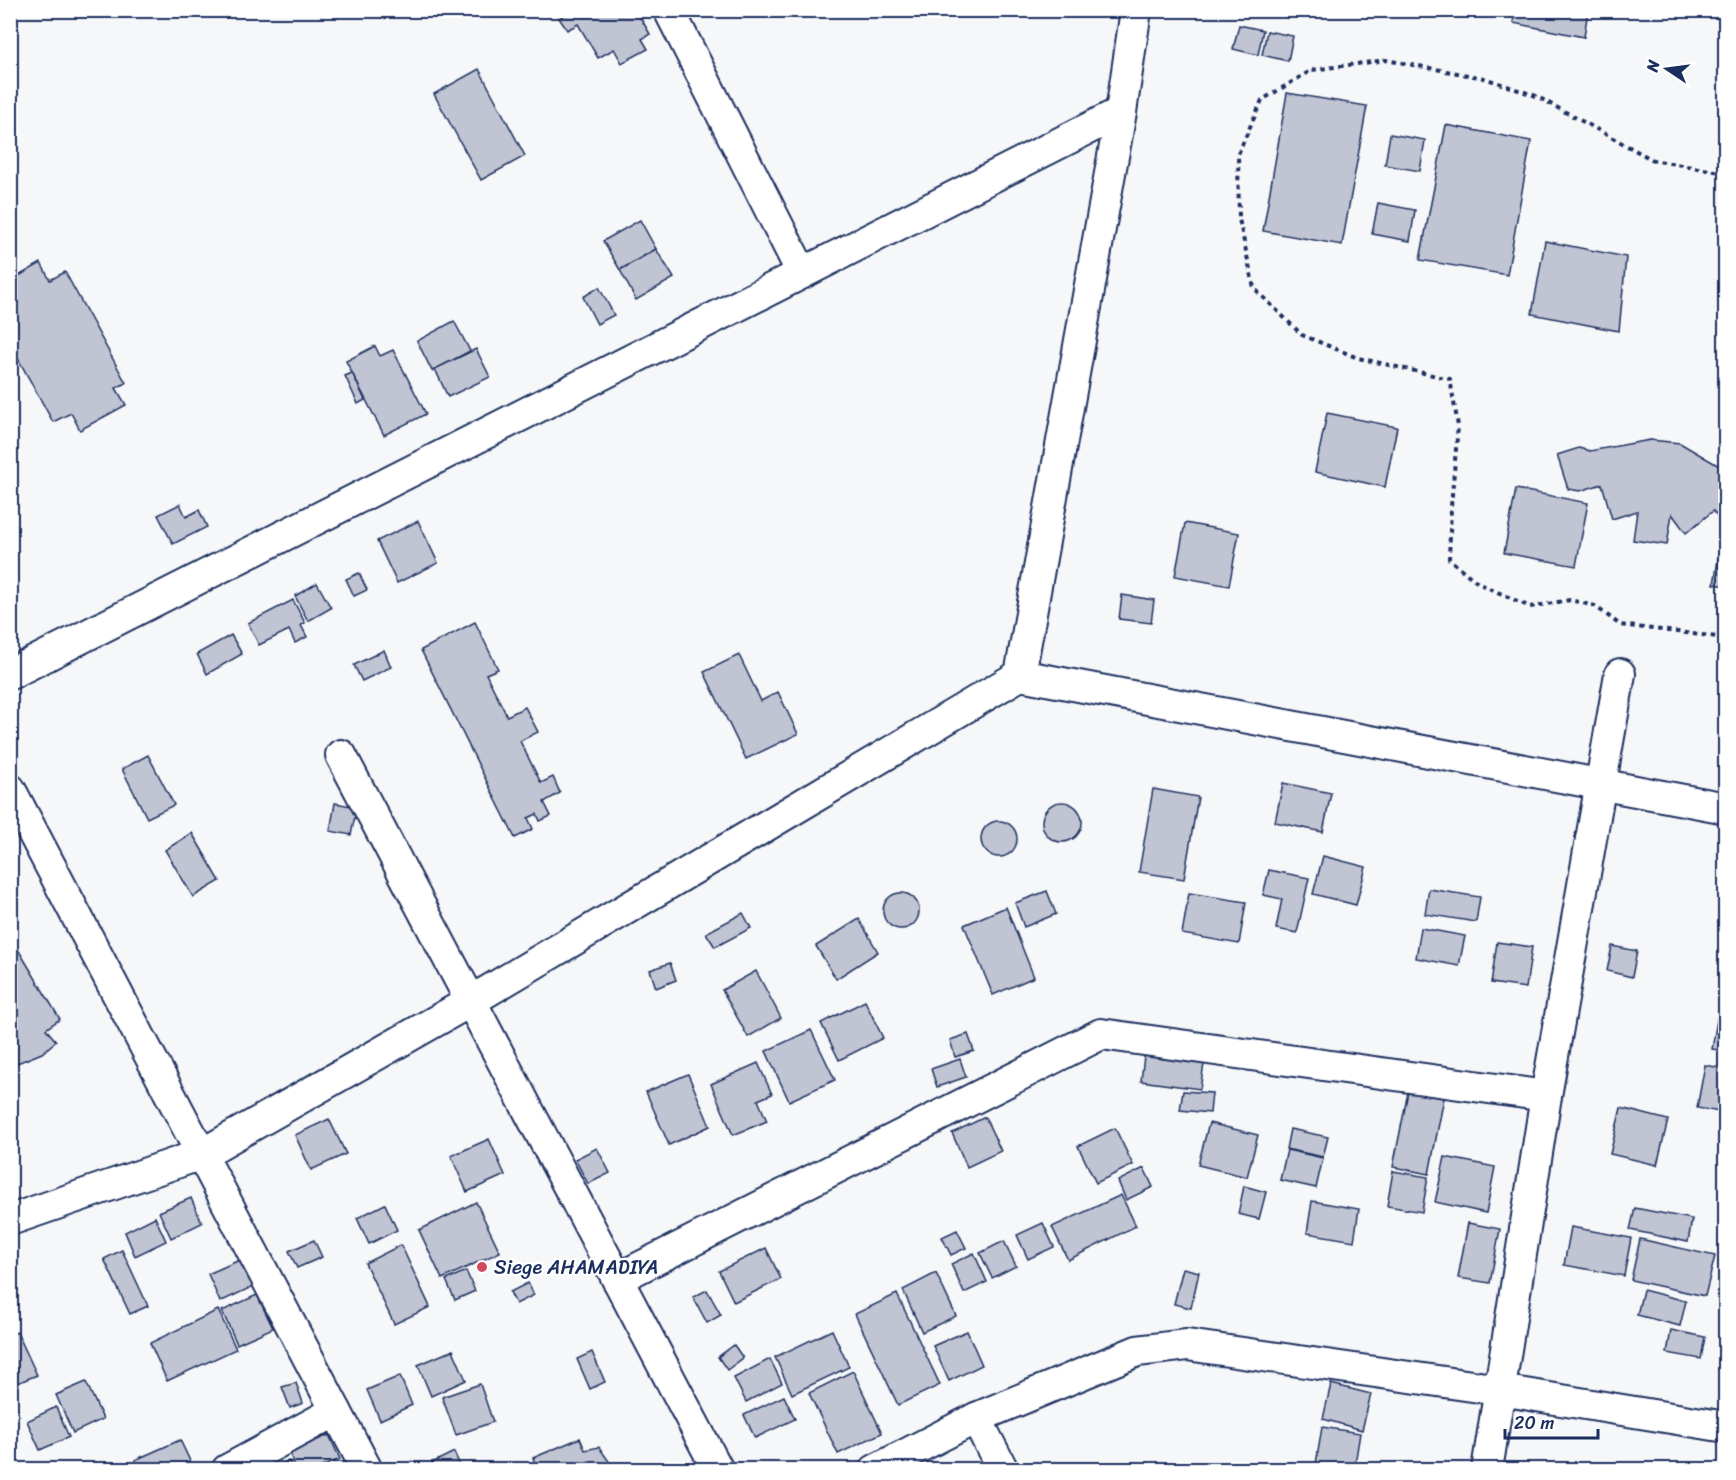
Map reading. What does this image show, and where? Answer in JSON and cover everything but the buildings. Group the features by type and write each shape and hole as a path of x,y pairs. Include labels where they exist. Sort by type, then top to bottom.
{"street":[{"path":"669,10 802,273"},
{"path":"1020,675 1121,111 1136,10"},
{"path":"10,674 1121,111"},
{"path":"1487,1470 1546,1096 1620,674"},
{"path":"10,1220 202,1154 471,1000 1020,675 1725,808"},
{"path":"341,755 718,1470"},
{"path":"10,789 367,1470"},
{"path":"617,1279 1101,1034 1546,1096"},
{"path":"875,1470 976,1418 1137,1351 1187,1346 1500,1390 1725,1427"},
{"path":"226,1470 336,1411"},
{"path":"976,1418 1004,1470"}],"path":[{"path":"1725,173 1653,160 1536,96 1484,78 1386,60 1312,70 1262,100 1238,154 1239,219 1254,288 1302,335 1358,358 1450,379 1458,426 1450,506 1449,559 1478,583 1530,607 1570,600 1594,606 1620,625 1725,638"}],"place":[{"name":"Siege AHAMADIYA","path":"482,1267"}]}
